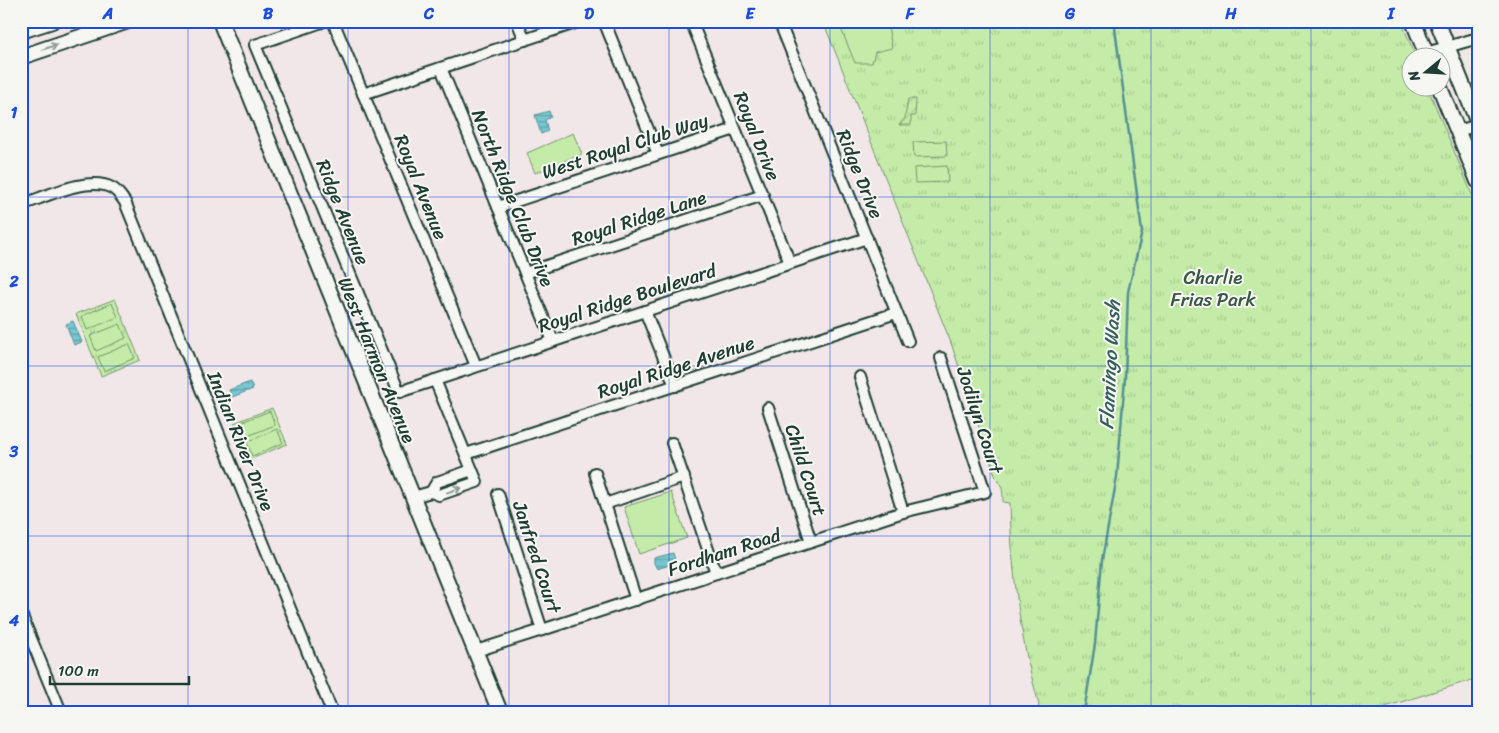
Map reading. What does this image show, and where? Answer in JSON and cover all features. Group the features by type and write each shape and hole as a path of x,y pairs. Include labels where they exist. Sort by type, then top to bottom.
{"main road":[{"path":"21,31 52,21"},
{"path":"21,57 128,21"},
{"name":"West Harmon Avenue","path":"220,21 500,712"},
{"path":"1413,21 1424,48"},
{"path":"1437,21 1478,124"},
{"path":"1444,98 1478,181"}],"street":[{"name":"Ridge Avenue","path":"325,21 255,45 399,392"},
{"name":"Royal Avenue","path":"333,21 476,366"},
{"path":"517,21 525,40"},
{"path":"363,94 581,21"},
{"path":"604,21 658,154"},
{"name":"Royal Drive","path":"691,21 790,263"},
{"name":"Ridge Drive","path":"779,21 908,341"},
{"path":"1443,48 1478,38"},
{"name":"North Ridge Club Drive","path":"441,68 553,341"},
{"path":"1458,132 1478,124"},
{"name":"West Royal Club Way","path":"498,206 735,129"},
{"name":"Indian River Drive","path":"21,205 85,184 102,184 112,188 118,192 125,202 332,712"},
{"name":"Royal Ridge Lane","path":"525,273 763,196"},
{"name":"Royal Ridge Boulevard","path":"399,392 867,238"},
{"path":"645,311 675,386"},
{"name":"Royal Ridge Avenue","path":"466,454 896,313"},
{"name":"Jodilyn Court","path":"941,358 985,492"},
{"path":"860,377 903,512"},
{"path":"413,498 431,492 439,495 477,482 435,380"},
{"name":"Child Court","path":"768,408 811,542"},
{"path":"672,443 716,573"},
{"path":"431,492 437,482 472,470"},
{"path":"595,474 636,600"},
{"path":"605,504 684,478"},
{"name":"Fordham Road","path":"476,651 903,512 985,492"},
{"name":"Janfred Court","path":"498,494 542,630"},
{"path":"21,614 61,712"}],"green space":[{"name":"Charlie Frias Park","path":"823,21 1401,21 1412,48 1402,48 1402,98 1432,98 1478,209 1478,678 1369,712 1037,712 1039,705 1026,654 1018,604 1012,554 1010,503 1003,502 1003,492 996,478 951,343"},
{"path":"838,21 887,21 892,48 875,52 872,63 855,63"},
{"path":"908,99 916,99 915,116 911,116 911,125 899,125 905,118"},
{"path":"573,133 582,154 535,173 527,153"},
{"path":"946,141 947,156 914,157 913,142"},
{"path":"947,166 948,182 915,183 914,168"},
{"path":"115,299 140,360 101,376 76,314"},
{"path":"112,303 118,317 87,330 82,316"},
{"path":"120,324 126,338 96,351 90,336"},
{"path":"129,344 135,358 104,371 98,357"},
{"path":"272,408 287,444 249,460 234,423"},
{"path":"270,411 275,425 245,437 239,423"},
{"path":"277,429 283,443 252,456 247,442"},
{"path":"671,492 687,538 639,554 624,507"}],"water":[{"path":"549,111 551,117 545,120 548,131 541,134 535,115"},
{"path":"73,321 82,342 74,345 66,324"},
{"path":"250,382 253,389 232,397 229,390"},
{"path":"673,553 676,563 657,569 654,558"}],"waterway":[{"name":"Flamingo Wash","path":"1084,712 1095,644 1102,560 1117,477 1125,378 1128,292 1142,232 1114,21"}]}
